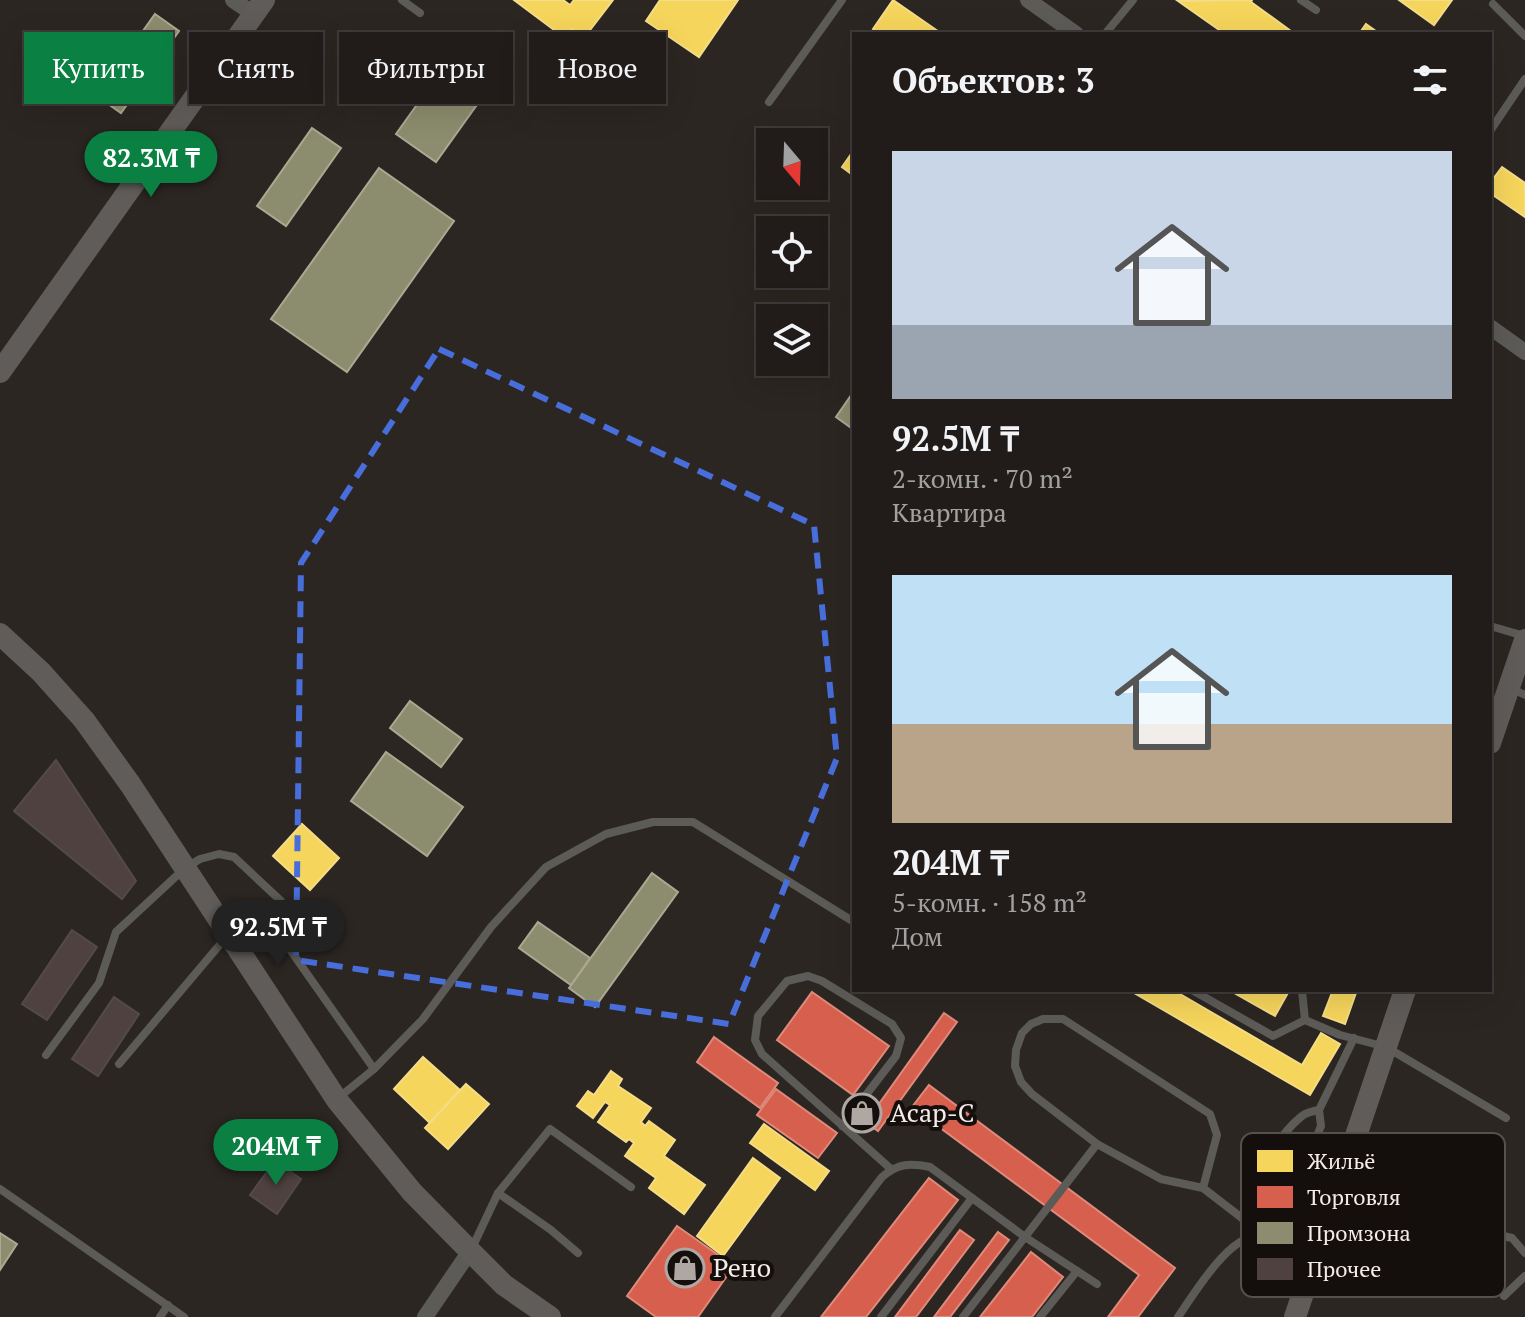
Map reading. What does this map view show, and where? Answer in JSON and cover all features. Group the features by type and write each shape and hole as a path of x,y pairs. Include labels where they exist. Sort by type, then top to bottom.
{"street":[{"path":"0,372 259,7 233,0"},
{"path":"1028,0 1073,32"},
{"path":"1492,328 1525,352"},
{"path":"0,634 41,672 84,720 130,784 337,1100 412,1192 504,1285 550,1317"},
{"path":"1492,732 1517,691 1525,638"},
{"path":"1357,1133 1404,992"},
{"path":"425,1317 470,1251"},
{"path":"1295,1317 1302,1297"}],"lane":[{"path":"402,0 420,13"},
{"path":"769,102 842,0"},
{"path":"1107,32 1133,0"},
{"path":"1301,0 1316,10"},
{"path":"1493,4 1525,36"},
{"path":"1492,128 1525,79"},
{"path":"1492,627 1525,638"},
{"path":"337,1100 374,1069 423,1019 491,927 546,867 606,834 653,822 693,822 852,921"},
{"path":"46,1055 99,983 116,932 185,868 200,859 219,854 234,857 281,901 291,951 374,1069"},
{"path":"119,1064 229,935"},
{"path":"842,1126 896,1056 901,1038 892,1024 822,981 808,976 798,977 787,981 758,1016 755,1040 762,1054 842,1126 891,1169"},
{"path":"1196,992 1273,1036 1305,1020 1386,1047 1506,1118"},
{"path":"1302,992 1305,1020"},
{"path":"1203,1188 1217,1135 1210,1114 1063,1019 1043,1019 1031,1024 1022,1033 1015,1066 1021,1082 1032,1094 1097,1144 1161,1179 1203,1188 1241,1217"},
{"path":"1318,1133 1321,1126 1319,1110 1354,1038"},
{"path":"1288,1133 1303,1115 1319,1110"},
{"path":"470,1251 498,1193 550,1129 631,1187"},
{"path":"963,1317 1097,1144"},
{"path":"775,1317 873,1188 891,1169 914,1164 930,1167 1025,1237 1097,1284"},
{"path":"0,1189 184,1317"},
{"path":"498,1193 578,1253"},
{"path":"881,1317 972,1198"},
{"path":"1505,1236 1512,1238 1525,1253"},
{"path":"1178,1317 1225,1253 1241,1242"},
{"path":"1040,1317 1077,1271"},
{"path":"1505,1295 1525,1276"},
{"path":"160,1317 168,1305"}],"highlighted area":[{"path":"439,349 814,525 837,758 729,1024 296,960 301,563"}],"building: Жильё":[{"path":"514,0 563,0 570,5 574,0 613,0 589,32 571,29 569,32 557,32"},
{"path":"660,0 738,0 699,57 646,21"},
{"path":"893,0 939,32 877,32 873,29"},
{"path":"1252,0 1292,32 1222,32 1178,1"},
{"path":"1399,0 1452,0 1434,25"},
{"path":"1366,24 1377,32 1360,32"},
{"path":"852,153 852,174 842,167"},
{"path":"1502,167 1525,183 1525,217 1492,194 1492,180"},
{"path":"302,824 339,858 310,890 273,856"},
{"path":"1132,992 1176,992 1302,1065 1321,1033 1340,1044 1310,1095"},
{"path":"1233,992 1288,992 1275,1016"},
{"path":"1332,992 1356,992 1345,1024 1323,1016"},
{"path":"423,1057 460,1090 430,1123 394,1089"},
{"path":"611,1071 622,1079 618,1086 651,1108 641,1122 645,1126 649,1121 675,1140 664,1156 705,1185 684,1214 649,1188 656,1178 625,1156 634,1143 629,1139 626,1142 598,1122 610,1105 605,1102 593,1118 577,1106 588,1091 594,1095"},
{"path":"466,1084 489,1104 448,1149 425,1128"},
{"path":"764,1124 829,1171 815,1190 750,1143"},
{"path":"753,1158 780,1178 723,1256 697,1236"}],"building: Торговля":[{"path":"812,992 889,1046 853,1095 777,1040"},
{"path":"944,1013 957,1022 878,1131 866,1122"},
{"path":"714,1037 778,1083 760,1108 697,1062"},
{"path":"929,1085 1175,1268 1138,1317 1108,1317 1139,1275 912,1107"},
{"path":"776,1089 837,1133 818,1158 757,1115"},
{"path":"929,1178 958,1200 866,1317 821,1317"},
{"path":"677,1226 734,1266 698,1317 656,1317 627,1296"},
{"path":"960,1230 974,1240 916,1317 895,1317"},
{"path":"998,1232 1009,1240 950,1317 934,1317"},
{"path":"1031,1252 1063,1277 1032,1317 980,1317"}],"building: Промзона":[{"path":"155,14 179,31 173,39 173,32 142,32"},
{"path":"108,104 127,104 121,113"},
{"path":"417,104 478,104 436,162 396,134"},
{"path":"312,128 341,148 286,226 257,206"},
{"path":"379,168 454,221 347,372 271,319"},
{"path":"852,394 852,429 836,417"},
{"path":"410,701 462,739 441,767 390,728"},
{"path":"386,752 463,807 427,856 351,801"},
{"path":"652,873 678,892 595,1007 569,988"},
{"path":"538,922 590,958 571,985 519,948"},
{"path":"0,1233 17,1244 0,1270"}],"building: Прочее":[{"path":"56,760 136,881 122,899 14,811"},
{"path":"72,930 97,947 47,1020 22,1004"},
{"path":"114,997 139,1014 98,1076 72,1059"},
{"path":"275,1161 301,1179 277,1214 250,1195"}],"place":[{"name":"Асар-С","path":"862,1113"},
{"name":"Рено","path":"685,1268"}]}
